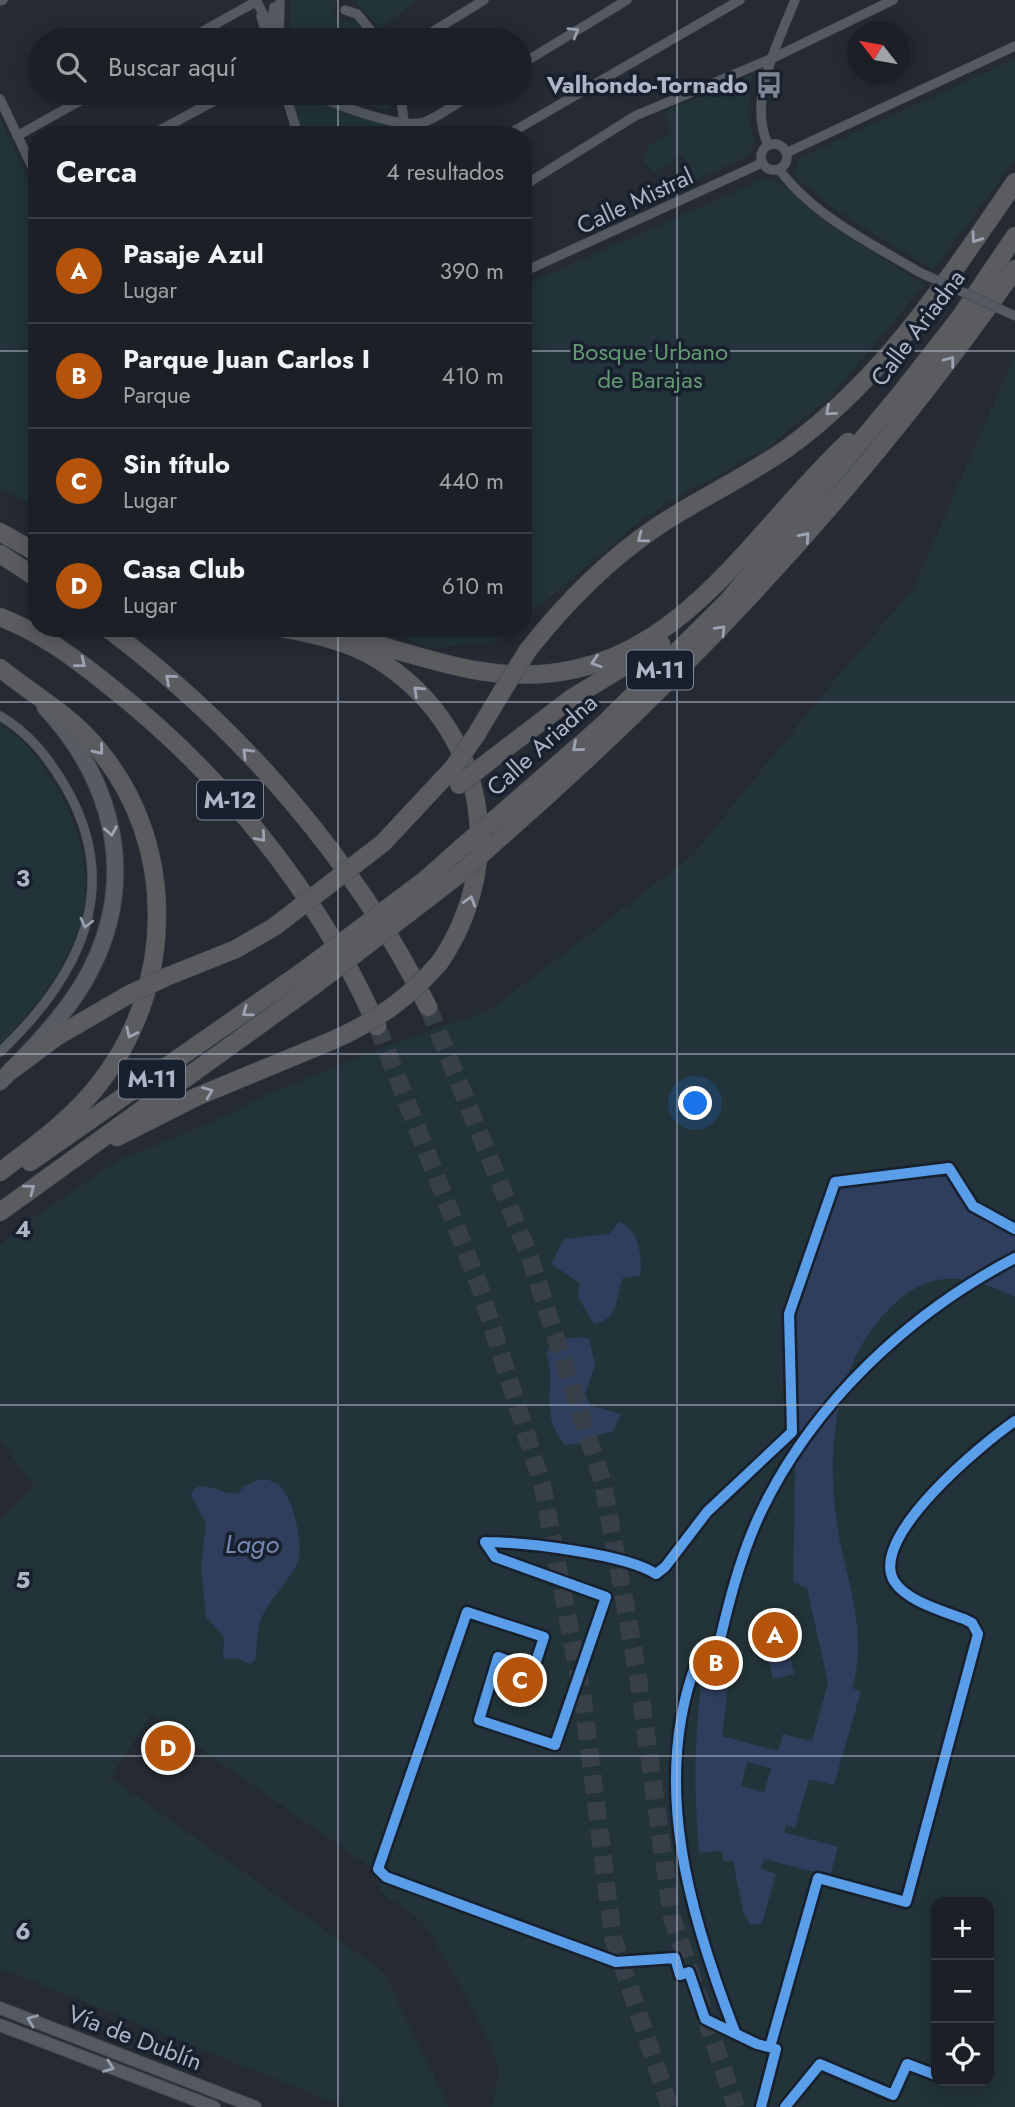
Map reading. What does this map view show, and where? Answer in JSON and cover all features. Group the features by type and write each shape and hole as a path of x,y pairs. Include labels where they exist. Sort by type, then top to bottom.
{"highway":[{"path":"456,776 476,734 528,650 563,607 602,568 657,527 790,446 848,396 890,355 931,303 1015,182"},
{"name":"Calle Ariadna","path":"428,888 462,847 669,662 729,601 901,393 961,316 1015,236"},
{"name":"Calle Ariadna","path":"0,1212 428,888 462,872 570,777 760,588 917,405 1015,269"},
{"path":"350,637 480,671 523,674 565,670 616,655 658,633 703,599 829,459 901,393"},
{"path":"6,1076 56,1037 128,995 236,949 274,928 383,843 456,776 488,762 572,698 678,632 714,601 810,503"},
{"path":"0,532 28,548"},
{"path":"0,554 28,572"},
{"name":"M-12","path":"0,617 28,630"},
{"name":"M-12","path":"43,637 129,701 197,762 273,850 332,940 377,1026"},
{"name":"M-12","path":"118,637 176,684 253,758 324,843 358,890 428,1007"},
{"path":"61,1166 196,1097 331,1041 385,1014 415,989 440,961 466,914 476,880 478,807 467,767 455,740 427,700 376,657 320,637"},
{"path":"0,668 82,730 123,784 144,829 150,852 158,922 149,992 120,1056 79,1107 0,1172"},
{"path":"6,1076 59,1016 90,971 104,940 113,906 116,875 110,823 90,768 66,731 28,691"},
{"name":"Calle Ariadna","path":"0,1182 307,980"}],"street":[{"path":"438,28 484,0"},
{"path":"532,58 627,0"},
{"path":"523,126 740,0"},
{"path":"768,145 761,110 764,83 795,0"},
{"path":"532,180 635,116 773,58 893,0"},
{"path":"257,1 264,8 277,2"},
{"path":"257,1 271,27"},
{"path":"209,28 257,1"},
{"path":"257,1 265,28"},
{"path":"271,27 277,2"},
{"path":"277,2 278,28"},
{"path":"345,10 357,14 369,28"},
{"path":"786,153 1015,47"},
{"path":"0,100 28,159"},
{"path":"35,126 73,105"},
{"path":"168,126 207,105"},
{"path":"289,105 295,126"},
{"path":"346,105 402,122 426,121 453,105"},
{"path":"401,105 403,126"},
{"path":"17,136 28,130"},
{"path":"777,144 786,153 786,163 779,169 769,170 762,163 761,153 768,145 777,144"},
{"name":"Calle Mistral","path":"532,268 762,163"},
{"path":"779,169 788,182 825,214 919,272 1015,316"},
{"path":"0,716 37,745 76,804 87,841 92,874 88,916 82,941 67,975 51,998 0,1052"},
{"name":"Vía de Dublín","path":"0,2008 255,2107"},
{"name":"Vía de Dublín","path":"0,2025 214,2107"}],"green space":[{"path":"291,0 337,0 332,13 341,23 355,21 361,28 290,28"},
{"path":"354,0 416,0 382,28"},
{"path":"1015,59 1015,160 933,270 834,209 794,175 800,158"},
{"path":"752,75 748,115 755,141 749,155 694,182 682,155 654,172 644,161 649,145 672,133 663,112"},
{"path":"292,105 338,105 402,122 403,126 299,126"},
{"path":"368,105 391,105 384,110"},
{"path":"0,118 28,179 28,503 0,489"},
{"name":"Bosque Urbano de Barajas","path":"764,179 779,182 824,221 924,285 826,402 773,444 698,487 697,485 644,518 532,612 532,282"},
{"path":"1015,355 1015,2107 491,2107 497,2075 494,2055 476,2016 422,1922 386,1896 376,1881 373,1869 152,1715 110,1777 384,1972 449,2107 345,2107 0,1968 0,1520 34,1486 0,1440 0,1245 24,1224 117,1161 224,1117 266,1095 400,1041 490,1010 693,855 837,677 912,591"},
{"path":"403,637 501,637 494,642 431,648"},
{"path":"0,725 34,754 59,792 76,830 85,865 85,898 79,929 66,958 26,1016 0,1045"}],"water":[{"path":"947,1170 970,1209 1015,1234 1015,1297 967,1280 937,1280 923,1285 893,1305 873,1328 857,1354 845,1383 838,1413 833,1475 839,1536 858,1631 852,1688 861,1691 834,1785 809,1779 795,1828 786,1825 784,1832 838,1847 830,1876 764,1859 761,1869 776,1874 762,1923 750,1925 743,1912 733,1861 723,1861 722,1851 699,1853 696,1768 701,1683 728,1687 722,1736 778,1751 783,1734 812,1741 828,1683 807,1588 793,1582 796,1424 793,1313 836,1185","holes":["747,1762 771,1768 764,1792 741,1786"]},
{"path":"619,1222 635,1236 641,1260 640,1275 623,1278 612,1313 608,1318 594,1324 578,1297 580,1283 551,1264 564,1239 609,1234"},
{"path":"589,1338 595,1365 585,1394 590,1405 621,1414 613,1432 578,1444 565,1445 552,1420 546,1353 559,1341"},
{"name":"Lago","path":"262,1479 279,1485 285,1493 290,1502 300,1547 297,1564 261,1619 255,1661 250,1664 237,1658 223,1659 224,1637 206,1617 201,1566 206,1524 191,1495 195,1488 200,1487 238,1493 244,1486"},
{"path":"780,1611 794,1674 773,1679 758,1616"}],"pier":[{"path":"851,1377 846,1392 792,1463 795,1447"}],"tunnel":[{"path":"428,1007 529,1255 603,1483 637,1670 672,1918 736,2107"},
{"path":"377,1026 479,1285 542,1484 582,1693 613,1938 670,2107"}],"cycle path":[{"path":"485,1542 524,1544 599,1555 642,1567 656,1574 665,1567 707,1512 792,1432 789,1314 835,1182 949,1168 973,1206 1015,1229"},
{"path":"735,2032 703,1942 681,1849 677,1754 683,1707 697,1661 716,1657 734,1584 760,1514 781,1474 835,1399 867,1366 937,1306 1015,1258"},
{"path":"770,2047 818,1878 906,1902 978,1634 972,1623 907,1594 894,1581 890,1562 897,1541 912,1517 933,1493 979,1449 1015,1421"},
{"path":"485,1542 495,1557 606,1597 555,1745 479,1720 498,1657 512,1662 512,1692 525,1695 544,1637 467,1612 378,1869 386,1877 616,1962 675,1958 680,1975 689,1972 705,2019 757,2044 776,2049 761,2107"},
{"path":"785,2107 820,2064 893,2095 907,2064 931,2073"}],"place":[{"name":"Valhondo-Tornado","path":"769,85"},
{"name":"Pasaje Azul","path":"775,1635"},
{"name":"Parque Juan Carlos I","path":"716,1663"},
{"name":"Sin título","path":"520,1680"},
{"name":"Casa Club","path":"168,1748"}]}
